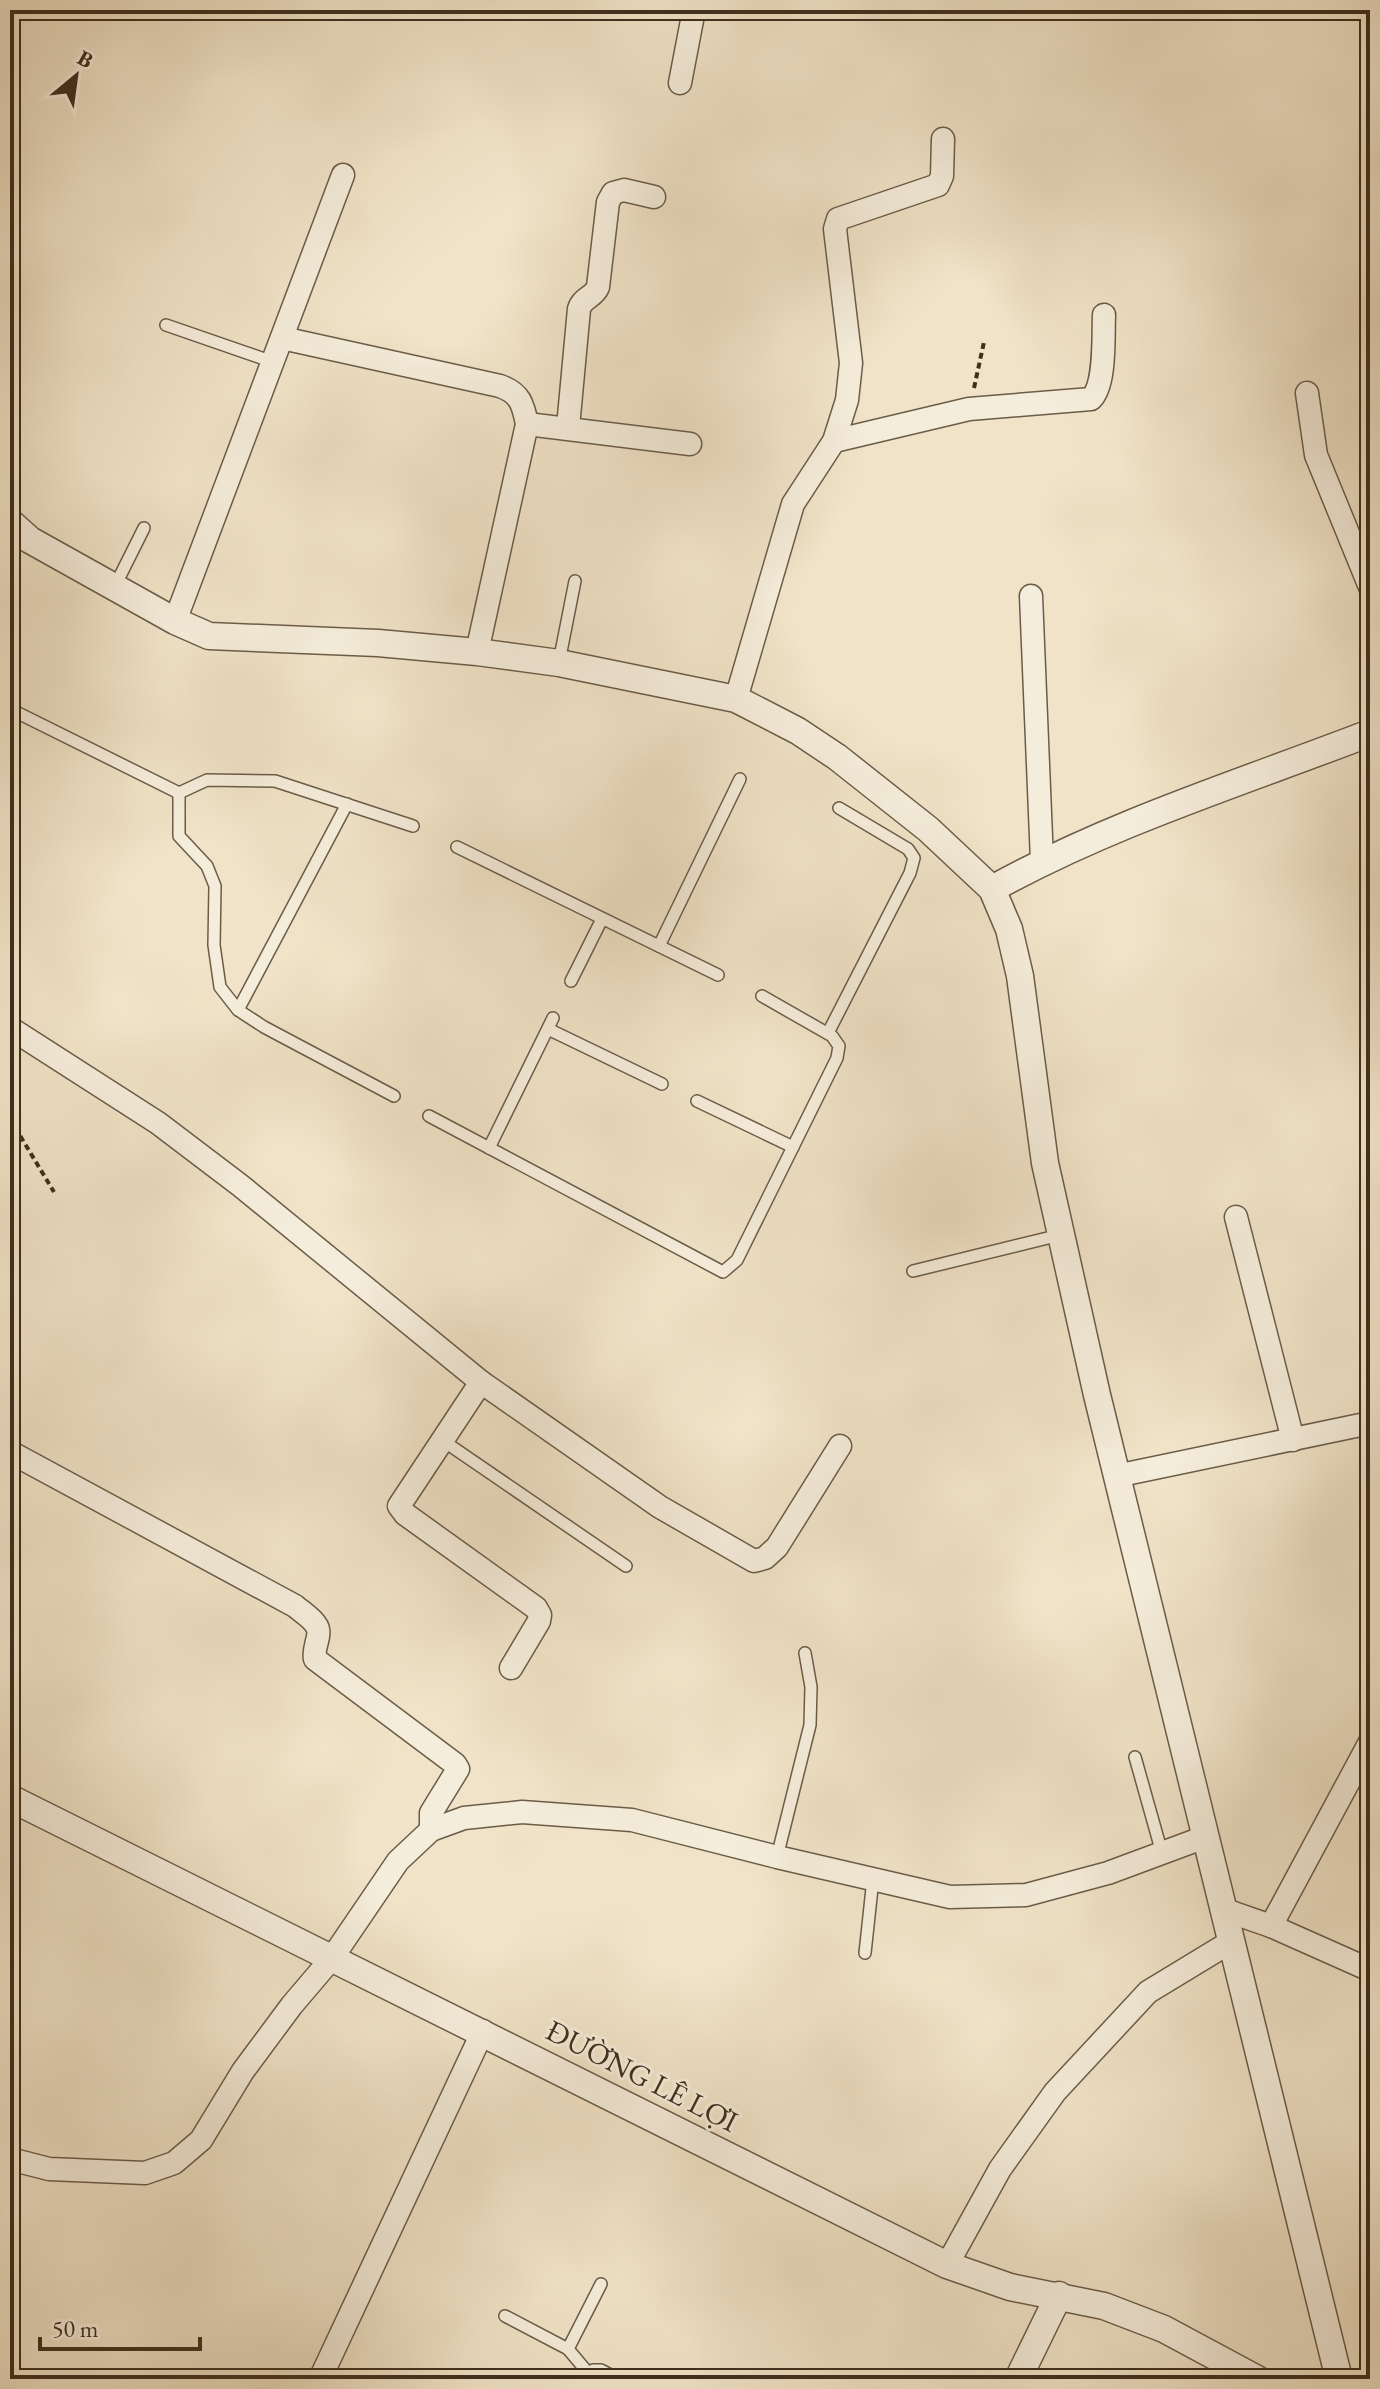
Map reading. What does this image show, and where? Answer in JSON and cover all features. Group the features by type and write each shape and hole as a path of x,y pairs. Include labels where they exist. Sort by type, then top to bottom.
{"street":[{"path":"680,83 694,10"},
{"path":"736,699 793,504 834,441 847,400 851,363 835,229 838,219 938,185 942,176 943,139"},
{"path":"175,621 343,175"},
{"path":"568,427 579,309 581,303 598,287 608,202 613,193 624,190 654,197"},
{"path":"834,441 969,409 1091,399 1100,382 1104,315"},
{"path":"282,338 500,386 518,396 524,405 527,424 477,652"},
{"path":"1307,393 1316,455 1370,587"},
{"path":"527,424 690,444"},
{"path":"10,522 30,540 175,621 209,636 378,643 477,652 559,663 736,699 798,731 837,757 928,829 992,889 1009,929 1020,976 1033,1081 1060,1235 1116,1476 1339,2379"},
{"path":"1031,596 1042,861"},
{"path":"992,889 1042,861 1217,789 1370,733"},
{"path":"10,1028 158,1123 230,1177 481,1382 660,1507 754,1561 765,1558 777,1547 840,1446"},
{"path":"1236,1217 1293,1440"},
{"path":"481,1382 399,1506 405,1514 536,1608 539,1621 511,1668"},
{"path":"1116,1476 1370,1423"},
{"path":"10,1452 295,1606 319,1631 313,1652 315,1659 455,1764 458,1769 431,1813 431,1830"},
{"path":"1271,1926 1370,1742"},
{"name":"ĐƯỜNG LÊ LỢI","path":"10,1798 483,2031 947,2265 1010,2287 1104,2306 1164,2329 1257,2379"},
{"path":"10,2159 49,2169 145,2173 174,2163 201,2140 243,2071 332,1958 398,1861 431,1830 464,1818 522,1812 632,1820 950,1897 1026,1895 1108,1873 1205,1837"},
{"path":"1225,1910 1271,1926 1370,1970"},
{"path":"947,2265 1000,2169 1055,2092 1148,1992 1232,1941"},
{"path":"320,2379 483,2031"},
{"path":"1018,2379 1059,2295"}],"lane":[{"path":"166,325 273,362"},
{"path":"115,586 144,528"},
{"path":"559,663 575,581"},
{"path":"10,709 179,793"},
{"path":"659,946 740,779"},
{"path":"179,793 207,780 275,781 413,826"},
{"path":"179,793 179,836 207,866 215,886 214,945 220,987 238,1010 264,1027 394,1096"},
{"path":"238,1010 347,804"},
{"path":"828,1033 910,873 914,858 908,849 839,808"},
{"path":"457,847 718,975"},
{"path":"571,981 602,919"},
{"path":"429,1116 723,1272 737,1260 837,1058 839,1046 828,1033 762,996"},
{"path":"489,1148 550,1024 662,1084"},
{"path":"697,1101 793,1147"},
{"path":"913,1271 1060,1235"},
{"path":"442,1439 626,1566"},
{"path":"777,1857 810,1725 811,1687 805,1653"},
{"path":"1135,1757 1162,1853"},
{"path":"865,1953 873,1879"},
{"path":"568,2349 601,2284"},
{"path":"505,2316 568,2349 587,2376 593,2370 601,2370 618,2379"}],"path":[{"path":"969,409 984,342"},
{"path":"10,1119 54,1192"}]}
